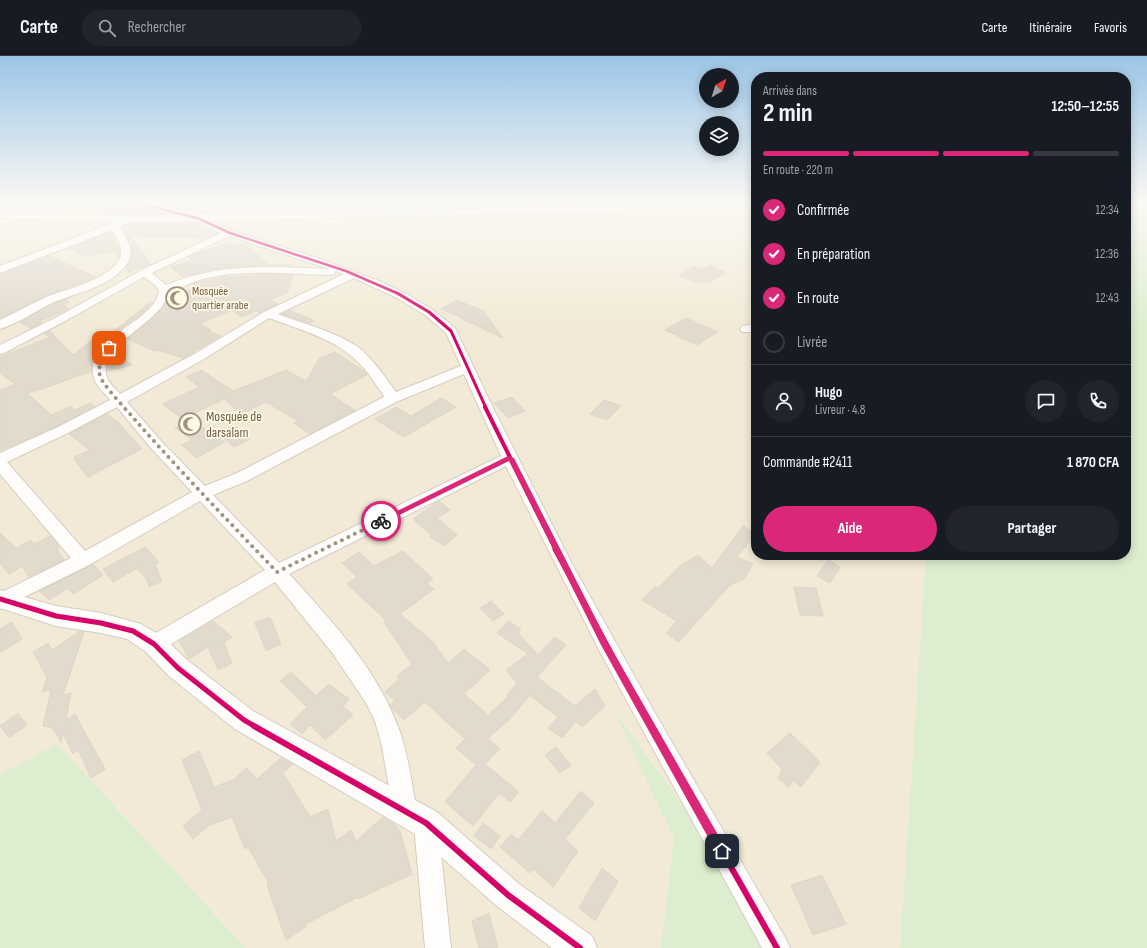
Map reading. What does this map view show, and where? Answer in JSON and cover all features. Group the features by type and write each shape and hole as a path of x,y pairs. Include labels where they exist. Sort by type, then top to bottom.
{"street":[{"path":"0,270 66,245"},
{"path":"0,326 47,301 107,277 124,260 126,247 125,245"},
{"path":"0,350 63,318 144,273 204,245"},
{"path":"264,245 351,273 401,295 441,320 451,330 510,458 604,643 777,948"},
{"path":"164,290 197,277 226,272 267,270 351,273"},
{"path":"144,273 160,284 164,290 164,295 160,305 118,338 102,358 99,368 100,377 118,400 201,494 277,572 338,645 364,682 381,710 416,818 438,948"},
{"path":"0,459 63,430 200,356 268,314 351,273"},
{"path":"268,314 337,340 355,351 375,372 389,392 391,399"},
{"path":"1,600 83,560 201,494 242,477 391,399 468,368"},
{"path":"154,644 277,572 510,458"},
{"path":"0,464 83,560"},
{"path":"1,600 56,616 101,623 132,630 154,644 178,668 244,720 416,818 508,895 580,948"}],"shaded area":[{"path":"0,245 751,245 751,560 926,560 900,948 786,948 614,709 674,838 661,948 246,948 57,744 0,774"}],"green space":[{"path":"1131,245 1147,245 1147,948 900,948 926,560 1131,560"},
{"path":"612,707 786,948 661,948 674,838"},
{"path":"57,744 246,948 0,948 0,774"}],"building":[{"path":"78,245 118,245 119,257 115,251 85,256 69,248"},
{"path":"131,245 136,245 151,264 129,272 126,268 130,261 132,251"},
{"path":"224,245 231,246 247,245 268,265 290,265 227,268 183,277 170,267 192,260 188,257"},
{"path":"49,256 96,277 43,297 0,318 0,274"},
{"path":"710,265 726,273 708,283 700,281 698,283 679,276 694,266 702,269"},
{"path":"269,274 293,275 287,293 270,300 278,304 260,313 256,311 242,317 231,310 200,324 211,330 208,331 221,336 183,358 158,350 155,351 128,339 156,315 167,301 194,287 192,284 222,277"},
{"path":"70,298 65,300 69,302 63,304 69,309 40,321 42,323 31,328 20,322 51,305"},
{"path":"457,300 483,311 503,338 460,318 461,317 441,309"},
{"path":"152,301 148,308 138,316 115,333 113,332"},
{"path":"290,310 314,321 309,323 282,314"},
{"path":"686,318 717,332 697,345 665,330"},
{"path":"50,331 73,355 96,337 104,344 96,354 92,365 92,371 27,393 49,413 49,416 71,406 75,410 90,403 95,406 57,426 0,451 0,390 15,384 0,373 0,357 50,337 44,334"},
{"path":"115,352 132,365 108,371 108,365"},
{"path":"335,352 364,371 367,375 330,394 355,410 310,434 294,423 298,421 266,402 242,414 224,399 182,419 163,404 200,387 186,377 201,370 233,391 286,370 306,381 319,359"},
{"path":"512,397 525,411 508,418 494,403"},
{"path":"441,398 456,407 404,437 375,419 396,407 411,416"},
{"path":"604,400 621,406 607,420 590,414"},
{"path":"106,414 117,421 142,449 88,477 73,458 90,450 69,434"},
{"path":"191,420 225,442 196,458 182,445 192,440 175,428"},
{"path":"234,426 250,439 234,447 218,433"},
{"path":"439,501 450,510 437,518 457,535 444,546 430,537 432,536 413,519"},
{"path":"743,526 751,531 751,540 737,557 753,564 744,579 729,586 679,642 666,633 677,621 642,600 655,586 658,588 681,565 698,555 712,568"},
{"path":"0,533 16,548 31,540 34,544 50,536 60,547 57,549 64,560 29,577 22,566 9,574 0,563"},
{"path":"145,547 159,562 155,564 162,581 149,587 147,580 137,568 113,582 103,569"},
{"path":"403,551 433,579 427,583 434,589 400,614 433,642 448,663 464,649 490,670 464,694 488,715 509,696 507,695 517,683 506,670 528,654 497,633 508,621 521,629 518,633 538,655 555,637 566,645 537,677 575,706 595,689 605,706 582,727 576,721 562,738 548,728 558,717 530,695 510,719 488,738 500,749 485,764 519,792 510,802 499,793 473,826 445,802 476,765 456,748 465,739 425,702 404,720 392,708 390,705 395,701 385,692 399,679 397,676 412,664 384,622 386,620 347,584 357,577 342,563 359,552 374,566"},
{"path":"828,560 840,567 830,583 817,576"},
{"path":"93,564 103,575 73,594 68,588 49,600 39,591"},
{"path":"794,587 816,588 823,616 800,615"},
{"path":"491,601 504,614 493,621 480,608"},
{"path":"270,617 281,644 266,651 255,623"},
{"path":"213,621 232,637 224,642 232,663 218,670 208,647 189,659 179,641"},
{"path":"12,622 22,639 0,653 0,629"},
{"path":"80,631 84,632 63,695 71,693 66,720 75,714 105,769 91,778 78,750 73,754 63,733 61,743 53,728 43,726 51,690 42,692 47,677 33,652 48,643 52,650"},
{"path":"291,672 316,696 329,684 349,699 343,706 353,715 325,740 310,725 302,734 290,724 307,707 280,681"},
{"path":"18,713 27,725 9,738 0,726"},
{"path":"790,733 820,762 801,787 793,780 789,787 778,778 782,769 767,753"},
{"path":"556,747 571,765 560,773 545,755"},
{"path":"199,751 214,787 233,780 247,768 257,779 281,758 293,764 283,773 310,817 328,809 336,841 351,830 356,841 383,817 394,824 400,831 412,874 358,899 358,897 306,924 307,926 286,940 267,885 269,884 248,847 245,849 232,817 208,826 193,839 183,826 202,810 182,760"},
{"path":"581,791 594,803 565,839 578,851 553,887 533,869 530,873 500,847 511,834 518,840 542,811 555,823"},
{"path":"483,823 500,836 491,849 474,836"},
{"path":"602,868 618,881 595,921 579,908"},
{"path":"822,875 846,924 813,935 791,885"},
{"path":"489,913 498,948 479,948 472,921"}],"cycle path":[{"path":"266,245 346,271 376,283 403,296 429,312 451,331 487,410 564,567 605,644 777,948"},
{"path":"0,599 56,616 101,623 133,631 154,644 178,668 244,720 426,823 508,895 580,948"}],"way so far":[{"path":"109,348 102,358 99,368 100,377 118,400 187,479 277,572 381,521"}],"place":[{"name":"Mosquée quartier arabe","path":"177,298"},
{"name":"Mosquée de darsalam","path":"190,424"}],"route":[{"path":"381,521 510,458 604,643 722,851"}]}
